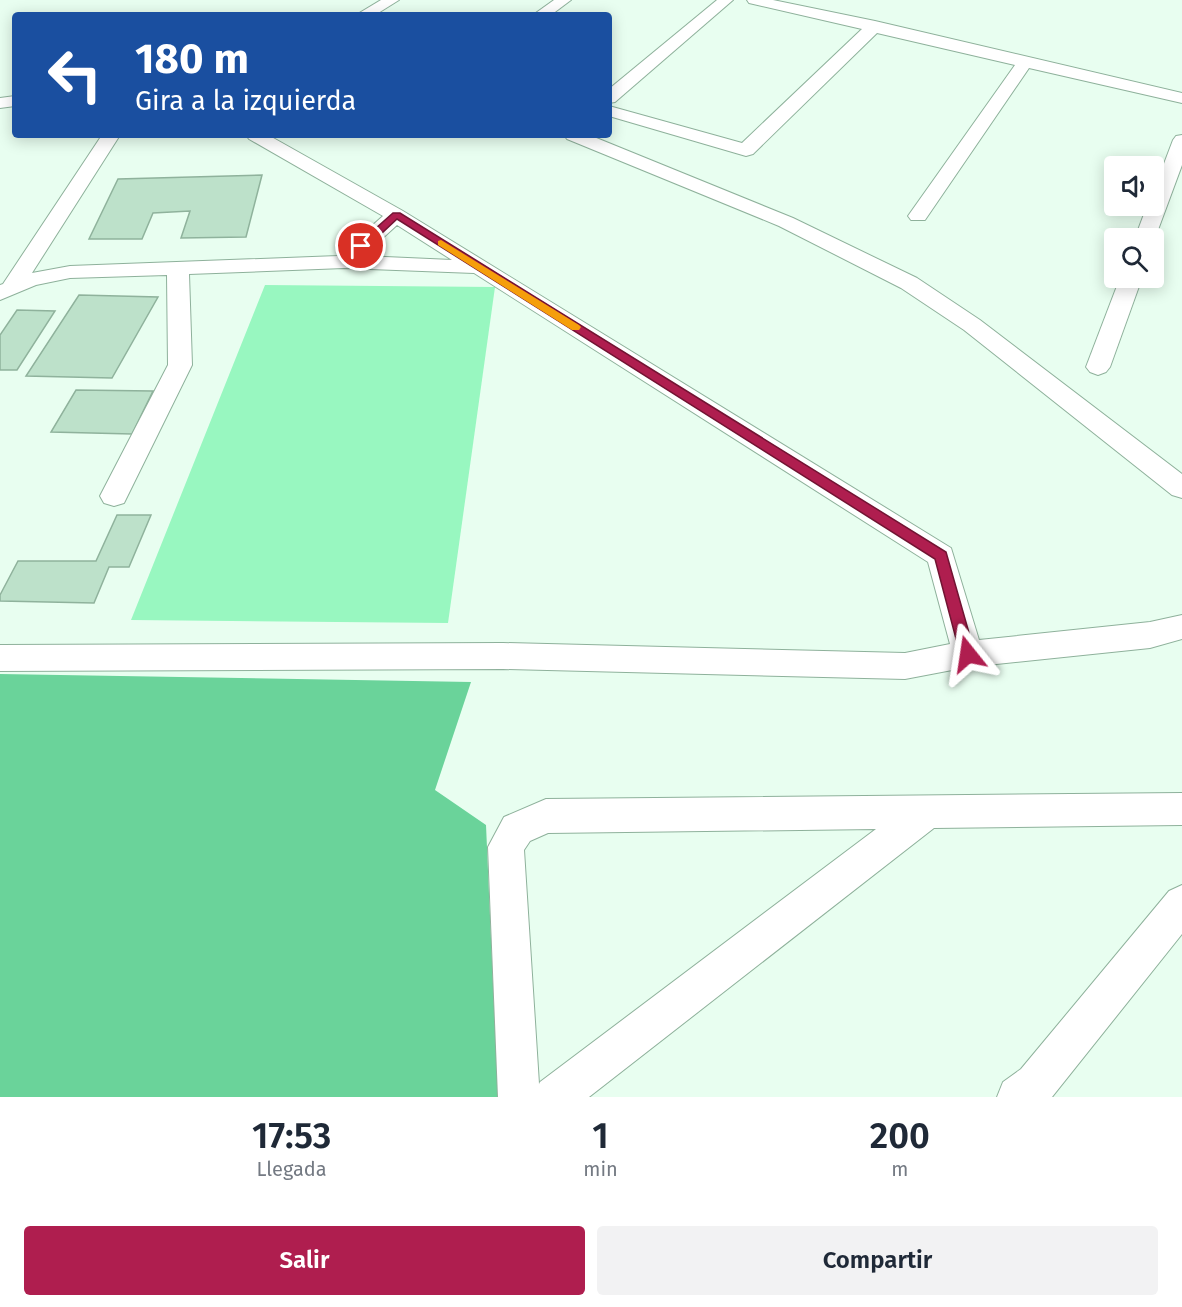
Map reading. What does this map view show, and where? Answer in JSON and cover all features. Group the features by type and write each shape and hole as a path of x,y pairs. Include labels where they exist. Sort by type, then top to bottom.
{"street":[{"path":"370,12 392,0"},
{"path":"546,12 564,0"},
{"path":"612,95 726,0"},
{"path":"754,0 1182,98"},
{"path":"612,112 746,150 874,26"},
{"path":"918,216 1025,62"},
{"path":"6,290 109,138"},
{"path":"260,138 396,215 941,556 968,654"},
{"path":"580,138 786,222 909,283 972,325 1182,488"},
{"path":"1149,228 1182,140"},
{"path":"344,262 396,215"},
{"path":"6,290 30,280 70,272 344,262 479,267"},
{"path":"114,496 180,365 178,268"},
{"path":"1098,367 1127,288"},
{"path":"0,658 503,656 905,666 968,654 1150,635 1182,627"},
{"path":"519,1097 506,847 517,829 546,816 1182,809"},
{"path":"555,1097 927,812"},
{"path":"1034,1093 1182,904"}],"green space":[{"path":"265,285 495,287 448,623 131,620"},
{"path":"0,674 471,682 435,790 486,825 498,1097 0,1097"}],"building":[{"path":"262,175 246,237 181,238 190,211 153,213 142,239 89,239 118,179"},
{"path":"79,295 158,297 112,378 26,376"},
{"path":"17,310 55,311 17,370 0,370 0,335"},
{"path":"76,390 153,391 132,434 51,432"},
{"path":"117,515 151,515 129,567 109,567 94,603 0,601 0,595 18,561 96,561"}],"slow traffic":[{"path":"441,243 575,327"}],"route":[{"path":"361,246 396,215 941,556 968,654"}]}
